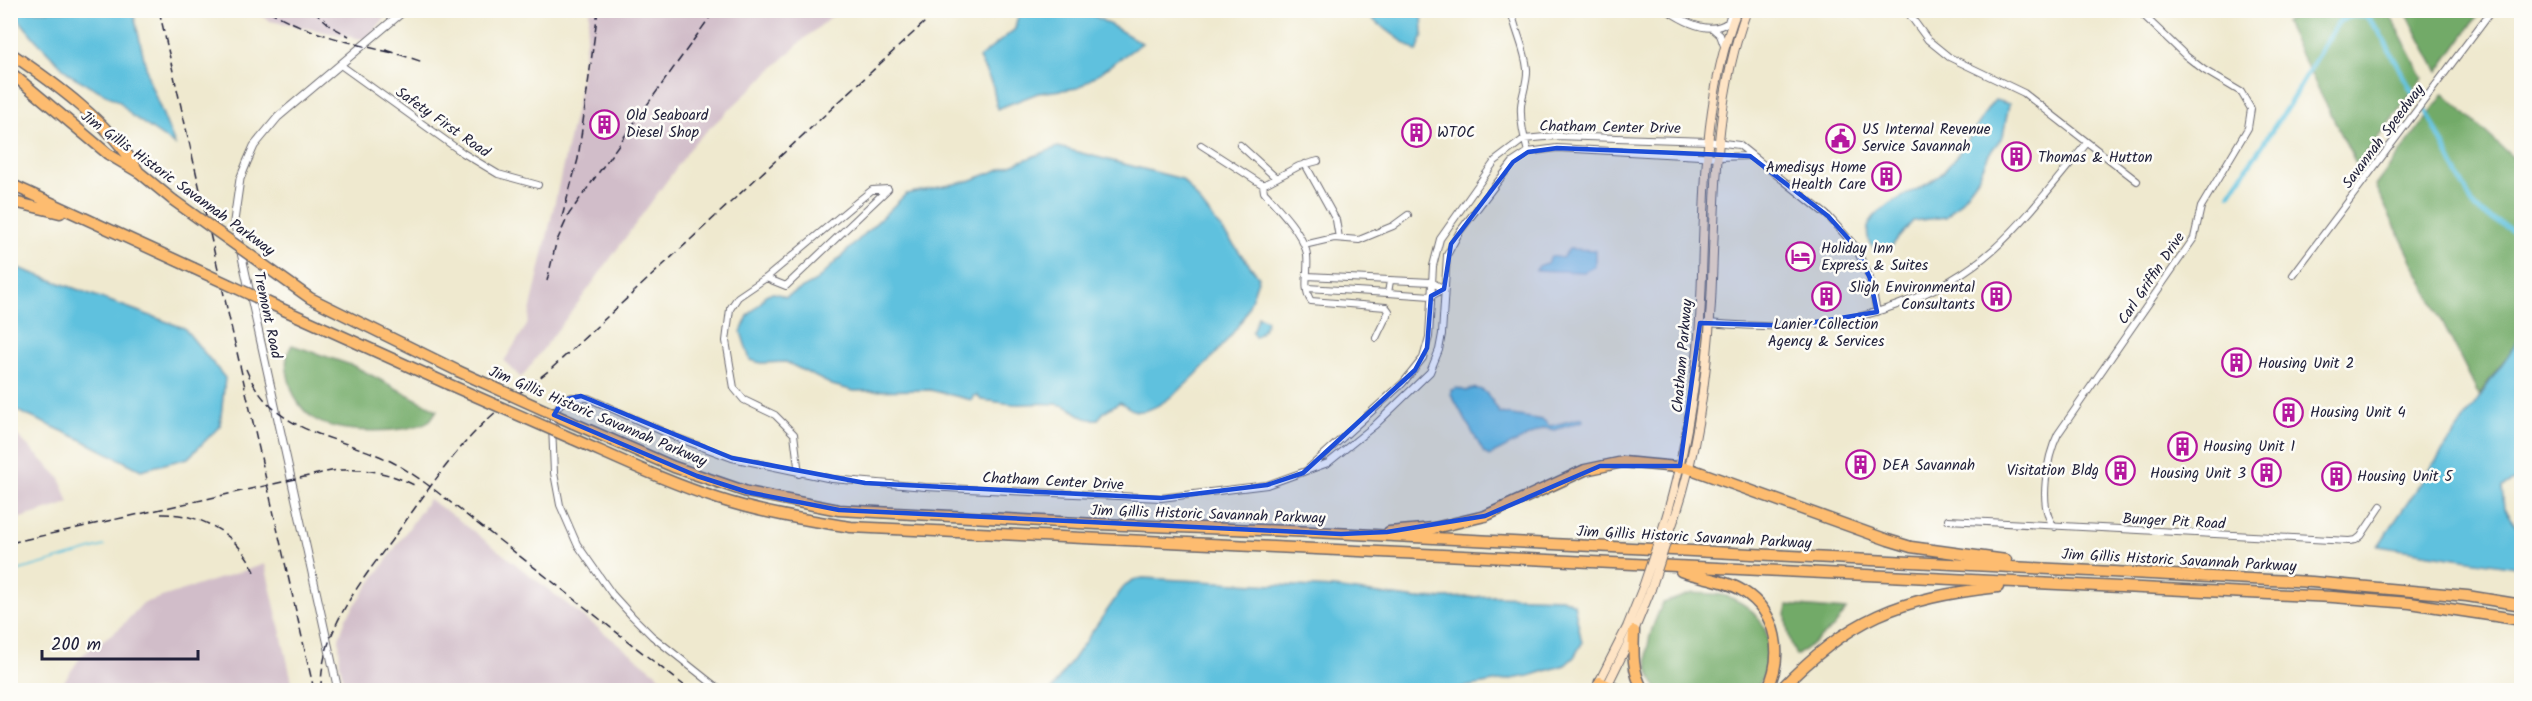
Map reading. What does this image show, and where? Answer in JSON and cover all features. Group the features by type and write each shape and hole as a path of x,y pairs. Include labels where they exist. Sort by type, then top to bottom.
{"highway":[{"path":"10,53 35,70 101,125 128,153 140,173"},
{"name":"Jim Gillis Historic Savannah Parkway","path":"10,72 108,154 140,173 173,200 310,298 458,371 655,459 717,482 765,496 839,510 2346,584 2467,596 2522,605"},
{"name":"Jim Gillis Historic Savannah Parkway","path":"10,184 273,305 661,478 721,500 785,516 851,526 1666,567 2333,597 2410,603 2522,620"},
{"path":"10,201 43,208 103,227"},
{"path":"1341,534 1434,528 1461,523 1506,508 1585,470 1623,462 1684,467 1904,544 2048,568"},
{"path":"1666,567 1731,586 1743,591 1757,602 1766,613 1776,640 1775,670 1767,690"},
{"path":"1780,690 1819,651 1847,632 1906,603 1942,594 2035,583"},
{"path":"1634,631 1633,662 1637,680 1643,690"}],"main road":[{"name":"Chatham Parkway","path":"1684,467 1694,396 1700,323 1706,156 1715,84 1734,10"},
{"name":"Chatham Parkway","path":"1604,688 1634,631 1684,467 1701,400 1710,323 1719,143 1727,84 1738,36 1748,10"},
{"name":"Chatham Parkway","path":"1604,688 1627,627 1647,588"}],"street":[{"name":"Tremont Road","path":"338,690 234,221 240,179 254,146 278,117 342,66 405,10"},
{"path":"1511,10 1525,53 1527,72 1521,107 1524,139 1528,152"},
{"path":"1667,10 1681,20 1712,28 1720,35 1724,46"},
{"path":"1712,28 1728,22 1734,10"},
{"path":"1906,10 1928,40 1949,57 2024,93 2137,181"},
{"name":"Carl Griffin Drive","path":"2055,527 2047,518 2045,500 2050,456 2058,434 2194,238 2201,207 2248,128 2251,109 2241,92 2204,70 2186,56 2138,10"},
{"name":"Savannah Speedway","path":"2293,275 2492,10"},
{"name":"Safety First Road","path":"342,66 463,153 498,174 538,185"},
{"name":"Chatham Center Drive","path":"1303,473 1415,370 1427,348 1431,282 1435,253 1440,239 1495,161 1524,139 1556,136 1708,141 1739,146 1828,216 1855,246 1870,278 1877,312"},
{"path":"1700,323 1792,326 1832,322 1877,312 1939,286 1993,250 2031,211 2087,143"},
{"path":"1201,145 1263,185 1264,192 1304,245 1308,259 1307,295 1311,301 1386,307 1389,311 1376,338"},
{"path":"1240,145 1275,177"},
{"name":"Chatham Center Drive","path":"720,690 652,636 612,594 591,566 572,534 560,504 552,447 552,425 555,412 563,400 581,396 732,458 800,474 865,483 925,488 1161,498 1267,485 1328,463 1348,449 1422,382 1430,372 1439,350 1442,334 1445,265 1451,244 1504,170 1528,152 1557,148 1718,157 1750,156"},
{"path":"1263,185 1275,177 1318,161"},
{"path":"1305,164 1336,220 1339,238"},
{"path":"766,278 786,286 888,189 872,190 766,278 738,297 730,309 726,341 734,388 744,400 775,415 794,434 800,474"},
{"path":"1304,245 1339,238 1359,240 1393,226 1408,215"},
{"path":"1307,276 1431,282 1444,289"},
{"path":"1388,293 1390,280"},
{"path":"1307,288 1431,296 1444,289"},
{"name":"Bunger Pit Road","path":"1948,520 2349,541 2361,536 2381,506"}],"highlighted area":[{"path":"1557,148 1750,156 1828,216 1855,246 1870,278 1877,312 1792,326 1700,323 1680,466 1600,466 1485,516 1387,532 1341,534 839,510 747,492 697,476 554,415 563,400 581,396 732,458 865,483 1161,498 1267,485 1303,473 1415,370 1427,348 1431,296 1444,289 1451,244 1513,162 1528,152"}],"shaded area":[{"path":"254,11 391,11 366,40 270,21"},
{"path":"590,11 839,11 804,39 695,142 521,378 504,361 527,325 577,104"},
{"path":"10,428 60,478 69,503 11,521"},
{"path":"429,499 678,690 345,690 340,664 339,638 346,618"},
{"path":"265,564 294,690 58,690 82,655 120,628 143,603"}],"green space":[{"path":"2302,11 2388,11 2423,78 2357,165 2285,23"},
{"path":"2405,11 2481,11 2438,72"},
{"path":"2444,94 2521,165 2521,340 2517,342 2479,395 2375,186"},
{"path":"292,345 354,366 437,410 429,421 404,429 353,430 323,423 304,410 292,391 286,362"},
{"path":"1693,593 1726,596 1753,612 1762,623 1769,648 1768,662 1756,690 1658,690 1648,669 1650,636 1663,603"},
{"path":"1787,605 1846,610 1834,627 1796,656 1788,631"}],"water":[{"path":"12,11 133,11 149,80 175,145 131,115 120,102 70,75"},
{"path":"1023,11 1086,11 1142,43 1078,88 1038,93 997,109 993,86 979,58 1015,29 1017,19"},
{"path":"1378,11 1422,11 1423,35 1417,52 1372,19"},
{"path":"1995,100 2009,104 2003,136 1989,154 1978,178 1961,201 1946,217 1913,221 1888,250 1883,252 1872,247 1868,237 1868,226 1874,216 1896,200 1941,174 1955,159"},
{"path":"1058,147 1182,179 1259,277 1247,310 1234,331 1195,376 1163,402 1149,409 1136,411 1120,402 1105,411 1098,419 1087,419 1070,408 1053,404 1010,404 981,400 977,395 973,396 972,400 930,390 854,391 832,385 786,362 761,363 750,360 741,332 748,316 764,296 772,293 786,297 816,281 906,194 969,181"},
{"path":"1569,249 1595,250 1595,266 1584,272 1536,270 1547,263 1551,256 1562,258"},
{"path":"10,265 184,328 225,378 220,426 188,458 141,470 11,408"},
{"path":"1258,316 1267,320 1263,330 1255,337 1252,332"},
{"path":"2521,340 2521,477 2502,487 2504,509 2518,529 2521,540 2521,568 2378,546 2517,342"},
{"path":"1457,388 1466,391 1478,389 1483,391 1500,413 1543,420 1550,426 1582,418 1583,421 1555,430 1544,428 1489,456 1484,453 1451,394 1451,390"},
{"path":"1143,578 1333,588 1418,599 1495,596 1562,598 1574,604 1582,643 1574,657 1565,665 1529,676 1447,690 1051,690 1125,585"}],"waterway":[{"path":"2230,194 2290,103 2335,27 2345,18 2366,16 2378,30 2415,97"},
{"path":"2426,110 2475,209 2522,236"},
{"path":"10,573 104,546"}],"railway":[{"path":"159,10 314,690"},
{"path":"268,10 313,31 393,53"},
{"path":"313,10 332,27 349,36"},
{"path":"562,217 578,159 598,10"},
{"path":"547,281 556,243 569,214 715,10"},
{"path":"321,690 328,644 348,602 428,490 465,443 493,414 552,368 938,10"},
{"path":"386,50 423,62"},
{"path":"246,369 258,391 273,408 310,431 373,453 418,478 690,690"},
{"path":"10,543 331,471 375,472 396,477 416,486"},
{"path":"161,514 190,517 217,528 239,547 255,572"}],"place":[{"name":"Old Seaboard Diesel Shop","path":"605,124"},
{"name":"WTOC","path":"1416,132"},
{"name":"US Internal Revenue Service Savannah","path":"1841,138"},
{"name":"Thomas & Hutton","path":"2017,157"},
{"name":"Amedisys Home Health Care","path":"1887,176"},
{"name":"Holiday Inn Express & Suites","path":"1800,257"},
{"name":"Sligh Environmental Consultants","path":"1996,296"},
{"name":"Lanier Collection Agency & Services","path":"1826,297"},
{"name":"Housing Unit 2","path":"2237,363"},
{"name":"Housing Unit 4","path":"2289,412"},
{"name":"Housing Unit 1","path":"2182,446"},
{"name":"DEA Savannah","path":"1861,465"},
{"name":"Visitation Bldg","path":"2120,470"},
{"name":"Housing Unit 3","path":"2267,473"},
{"name":"Housing Unit 5","path":"2336,476"}]}
